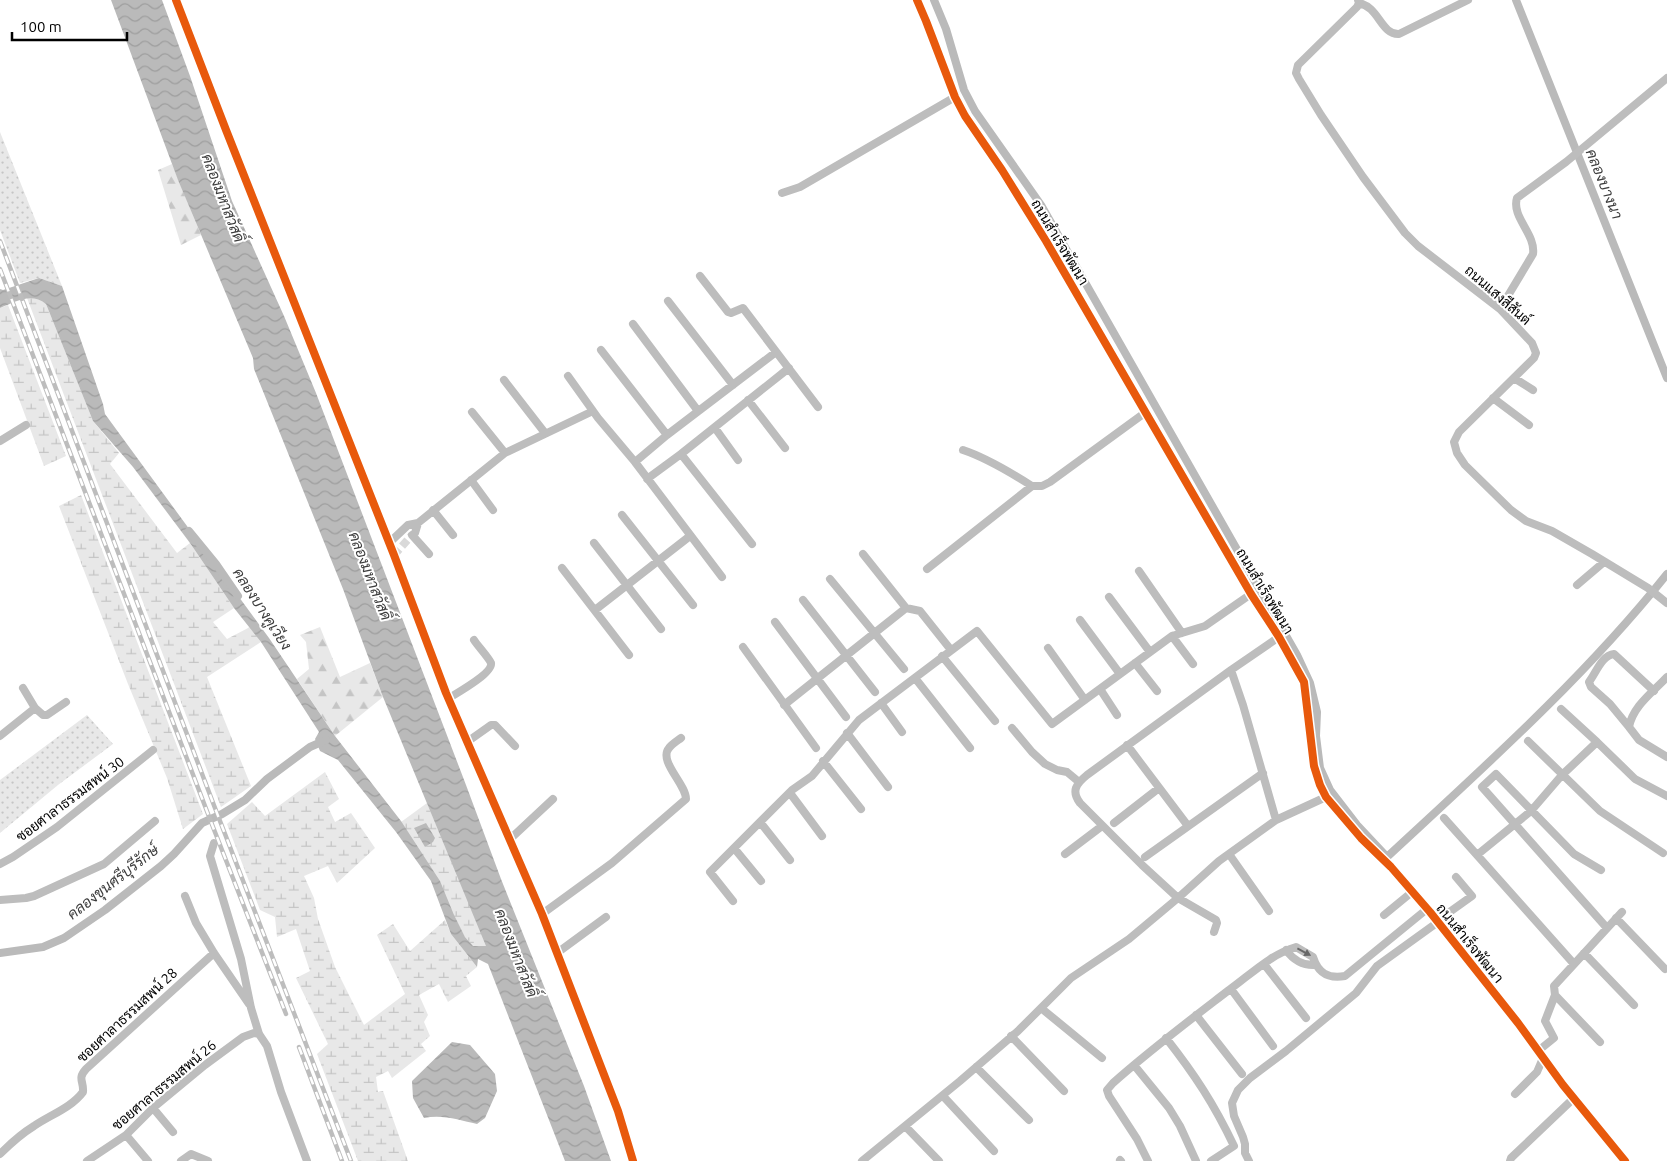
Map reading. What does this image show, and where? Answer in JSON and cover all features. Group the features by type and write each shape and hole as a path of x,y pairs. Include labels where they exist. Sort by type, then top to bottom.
{"street":[{"path":"176,0 449,698 542,914 618,1111 633,1161"},
{"name":"ถนนสำเร็จพัฒนา","path":"917,0 955,97 965,116 1002,170 1046,241 1252,594 1279,636 1304,682 1314,766 1326,797 1438,921 1574,1098 1625,1161"},
{"path":"1359,1 1370,6 1393,35 1399,34 1468,0"},
{"name":"ถนนแสงสีสันต์","path":"1359,1 1357,7 1298,66 1296,70 1297,75 1321,115 1363,177 1405,233 1418,246 1500,309 1528,337 1535,348 1534,358 1459,432 1454,442 1457,453 1465,465 1511,510 1526,520 1552,530 1648,588 1664,602"},
{"path":"1500,309 1533,254 1532,240 1517,212 1515,203 1517,198 1566,162 1667,78"},
{"path":"782,193 800,187 955,97"},
{"path":"700,276 728,312 731,313 743,308 818,408"},
{"path":"668,301 733,385"},
{"path":"633,324 698,411"},
{"path":"601,350 667,435"},
{"path":"635,462 667,435 776,352"},
{"path":"647,479 715,428 789,368"},
{"path":"568,376 722,577"},
{"path":"1514,378 1533,390"},
{"path":"504,380 545,433"},
{"path":"1493,398 1528,425"},
{"path":"748,400 785,448"},
{"path":"389,543 408,525 418,523 505,453 593,411"},
{"path":"472,412 505,453"},
{"path":"962,450 980,456 1011,472 1032,486 1042,486 1146,412"},
{"path":"0,442 26,425"},
{"path":"715,428 738,460"},
{"path":"681,454 752,544"},
{"path":"472,480 493,510"},
{"path":"926,570 1032,486"},
{"path":"433,510 453,536"},
{"path":"622,515 693,605"},
{"path":"418,523 415,533 412,535 429,554"},
{"path":"595,610 690,536"},
{"path":"594,543 661,630"},
{"path":"863,554 906,608 920,611 950,650"},
{"path":"1577,585 1604,562"},
{"path":"562,568 629,655"},
{"path":"1139,571 1182,633"},
{"path":"830,579 904,669"},
{"path":"733,901 710,872 790,793 812,776 859,720 977,631 1052,724 1172,636 1205,626 1252,594"},
{"path":"1109,597 1150,652"},
{"path":"803,600 875,692"},
{"path":"784,705 906,608"},
{"path":"1080,620 1120,674"},
{"path":"774,622 846,717"},
{"path":"1172,636 1193,664"},
{"path":"1214,932 1216,920 1178,898 1142,866 1076,797 1075,791 1079,782 1127,745 1279,636"},
{"path":"449,698 485,674 490,668 490,661 474,640"},
{"path":"743,647 816,748"},
{"path":"1048,648 1085,700"},
{"path":"1654,691 1614,654 1605,658 1589,682 1591,687 1610,704 1639,740 1667,757"},
{"path":"942,656 995,722"},
{"path":"1135,663 1157,691"},
{"path":"1231,670 1276,820"},
{"path":"1629,727 1631,717 1636,709 1667,677"},
{"path":"915,678 970,748"},
{"path":"23,688 35,708 43,714 47,715 66,702"},
{"path":"1100,689 1117,715"},
{"path":"881,703 902,732"},
{"path":"0,736 35,708"},
{"path":"1561,709 1636,779 1667,796"},
{"path":"467,742 494,725 515,746"},
{"path":"1012,728 1045,764 1057,770 1067,772 1079,782"},
{"path":"847,733 888,787"},
{"path":"542,914 612,863 686,799 684,790 670,768 666,754 668,748 681,738"},
{"path":"1528,741 1600,811 1663,853"},
{"path":"1477,854 1531,811 1562,775 1596,742"},
{"path":"1127,745 1188,826"},
{"name":"ซอยศาลาธรรมสพน์ 30","path":"0,864 57,827 153,750"},
{"path":"823,761 860,809"},
{"path":"1145,857 1263,773"},
{"path":"1601,870 1574,854 1496,774 1482,787 1607,928"},
{"path":"1114,824 1159,788"},
{"path":"790,793 822,836"},
{"path":"862,1161 872,1158 905,1126 976,1067 1041,1008 1070,978 1129,939 1219,861 1276,820 1326,797"},
{"path":"509,840 553,799"},
{"path":"1444,818 1574,964"},
{"path":"0,900 34,896 92,871 104,864 155,821"},
{"path":"760,822 790,860"},
{"path":"1065,854 1102,826"},
{"path":"214,843 210,856 241,959 251,1008 259,1034 267,1046 281,1092 307,1161"},
{"path":"734,848 761,881"},
{"path":"1229,854 1269,911"},
{"path":"1249,1161 1245,1153 1243,1137 1234,1116 1232,1103 1238,1090 1250,1078 1356,993 1377,966 1472,896 1456,877"},
{"path":"1384,915 1412,892"},
{"path":"185,896 196,923 251,1008"},
{"path":"1148,1161 1107,1090 1134,1064 1264,964 1286,950 1296,948 1313,957 1316,965 1328,976 1334,978 1345,976 1427,909"},
{"path":"1538,1051 1554,1038 1546,1022 1555,995 1554,986 1619,915 1666,969"},
{"path":"557,953 606,917"},
{"path":"1286,950 1292,958 1307,966 1316,965"},
{"name":"ซอยศาลาธรรมสพน์ 28","path":"0,1154 32,1127 77,1100 83,1092 81,1074 214,953"},
{"path":"1584,953 1634,1005"},
{"path":"1264,964 1306,1018"},
{"path":"1231,989 1273,1046"},
{"path":"1555,995 1600,1042"},
{"path":"1041,1008 1102,1058"},
{"path":"1196,1015 1242,1074"},
{"name":"ซอยศาลาธรรมสพน์ 26","path":"87,1161 126,1135 153,1108 205,1065 243,1037 254,1033 259,1034"},
{"path":"1011,1036 1064,1091"},
{"path":"1166,1038 1209,1097 1234,1146 1211,1161"},
{"path":"1514,1094 1537,1072 1543,1058"},
{"path":"1134,1064 1169,1108 1180,1126 1196,1161"},
{"path":"976,1067 1029,1120"},
{"path":"942,1096 994,1151"},
{"path":"1510,1161 1574,1098"},
{"path":"153,1108 173,1132"},
{"path":"905,1126 939,1161"},
{"path":"126,1135 148,1161"},
{"path":"181,1161 191,1154 208,1161"}],"green space":[{"path":"0,132 62,286 39,278 20,283 0,230"},
{"path":"172,164 201,235 181,245 158,170"},
{"path":"27,298 39,298 46,304 93,421 119,453 110,464 177,553 190,543 234,608 213,622 227,639 250,627 261,642 207,677 251,786 221,807"},
{"path":"8,305 66,456 44,466 0,348 0,308"},
{"path":"81,495 203,814 183,829 167,778 128,684 59,506"},
{"path":"320,627 340,677 370,663 383,697 335,736 297,679 309,669 306,642 300,635"},
{"path":"87,715 113,744 58,785 0,833 0,780"},
{"path":"325,772 339,799 328,807 335,822 351,813 375,848 337,883 328,866 304,876 314,898 318,919 335,967 364,1025 405,994 377,935 393,924 410,951 445,920 451,934 477,967 466,976 471,986 448,1002 439,984 419,995 428,1015 424,1022 430,1036 421,1044 426,1051 392,1078 388,1071 376,1077 378,1092 383,1091 408,1161 358,1161 317,1054 328,1044 296,978 310,971 296,929 277,937 275,917 260,910 227,824 252,802 265,816"},
{"path":"427,803 487,946 473,946 465,937 401,822"}],"water":[{"name":"คลองมหาสวัสดิ์","path":"111,0 162,0 232,201 284,316 316,393 501,879 584,1086 611,1161 565,1161 488,964 478,959 477,967 451,934 431,881 396,832 338,760 320,751 315,739 319,732 261,642 234,608 190,543 133,467 93,421 46,304 40,300 29,298 0,308 0,289 3,290 39,278 62,286 105,414 269,638 335,736 401,821 440,881 465,937 473,946 486,946 383,697 343,589 254,369 253,358 178,180"},
{"path":"426,823 435,838 433,842 425,847 414,828"},
{"path":"452,1042 470,1045 495,1074 497,1091 485,1118 477,1124 444,1117 424,1118 413,1098 412,1081"}],"waterway":[{"path":"934,0 946,29 964,90 975,111 1041,205 1297,655 1310,683 1317,712 1316,736 1320,768 1330,790 1357,825 1387,857 1568,686 1667,574"},
{"name":"คลองบางนา","path":"1516,0 1667,378"},
{"name":"คลองบางคูเวียง","path":"189,531 216,564 238,596"},
{"name":"คลองขุนศรีบุรีรักษ์","path":"0,953 43,947 64,938 105,910 161,866 202,823 245,800 267,779 310,747 326,740"}],"tunnel":[{"path":"394,555 412,535"}],"railway":[{"path":"0,241 351,1161"},
{"path":"0,269 286,1014"},
{"path":"299,1047 342,1161"}],"cycle path":[{"path":"176,0 394,555 446,693 542,914 618,1111 633,1161"},
{"path":"917,0 955,97 965,116 1002,170 1046,241 1304,682 1314,766 1326,797 1361,838 1391,867 1430,912 1518,1023 1563,1085 1625,1161"}]}
